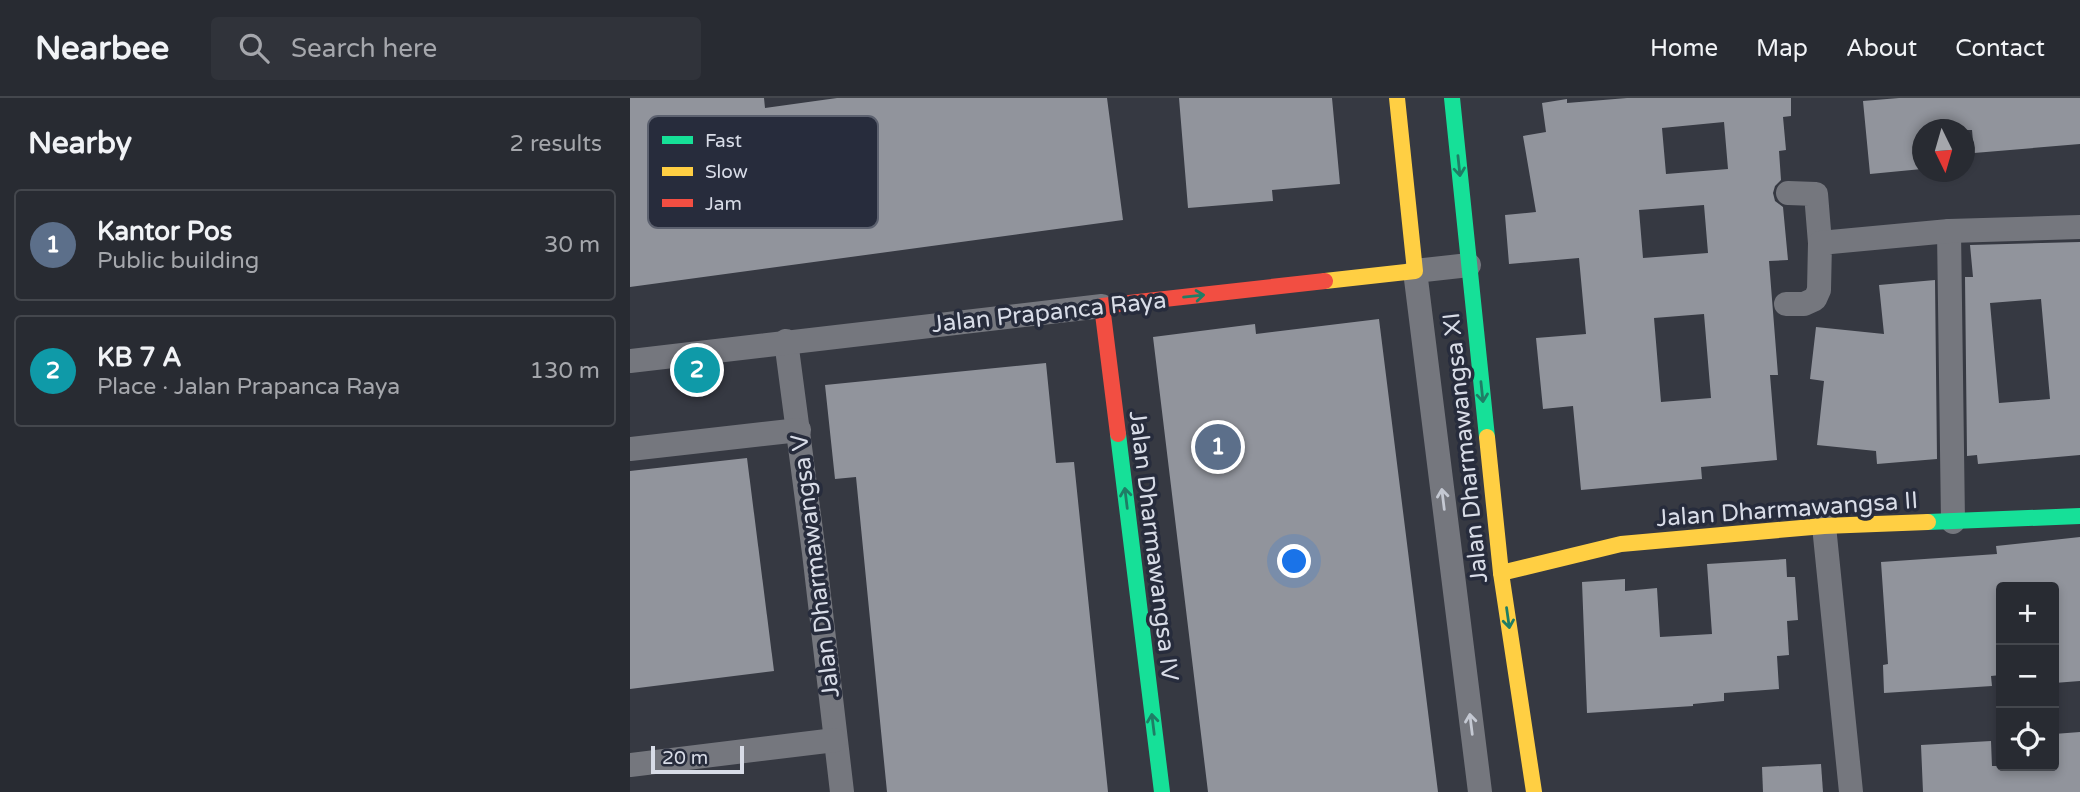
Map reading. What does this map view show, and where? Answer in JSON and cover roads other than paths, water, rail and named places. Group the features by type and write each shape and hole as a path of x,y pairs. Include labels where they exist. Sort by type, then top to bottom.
{"street":[{"path":"1397,98 1415,271 1480,792"},
{"name":"Jalan Dharmawangsa XI","path":"1452,98 1501,573 1534,792"},
{"path":"1786,304 1804,304 1815,299 1819,289 1820,243 1816,194 1788,193"},
{"path":"1820,243 1948,231 2080,227"},
{"path":"1948,231 1953,522"},
{"name":"Jalan Prapanca Raya","path":"630,361 786,341 1469,265"},
{"name":"Jalan Dharmawangsa IV","path":"1102,306 1162,792"},
{"name":"Jalan Dharmawangsa V","path":"786,341 842,792"},
{"path":"630,449 799,430"},
{"name":"Jalan Dharmawangsa II","path":"1501,573 1621,544 1824,526 2080,516"},
{"path":"1824,526 1851,792"},
{"path":"630,765 835,740"}],"place":[{"name":"KB 7 A","path":"697,370"},
{"name":"Kantor Pos","path":"1218,447"}]}
